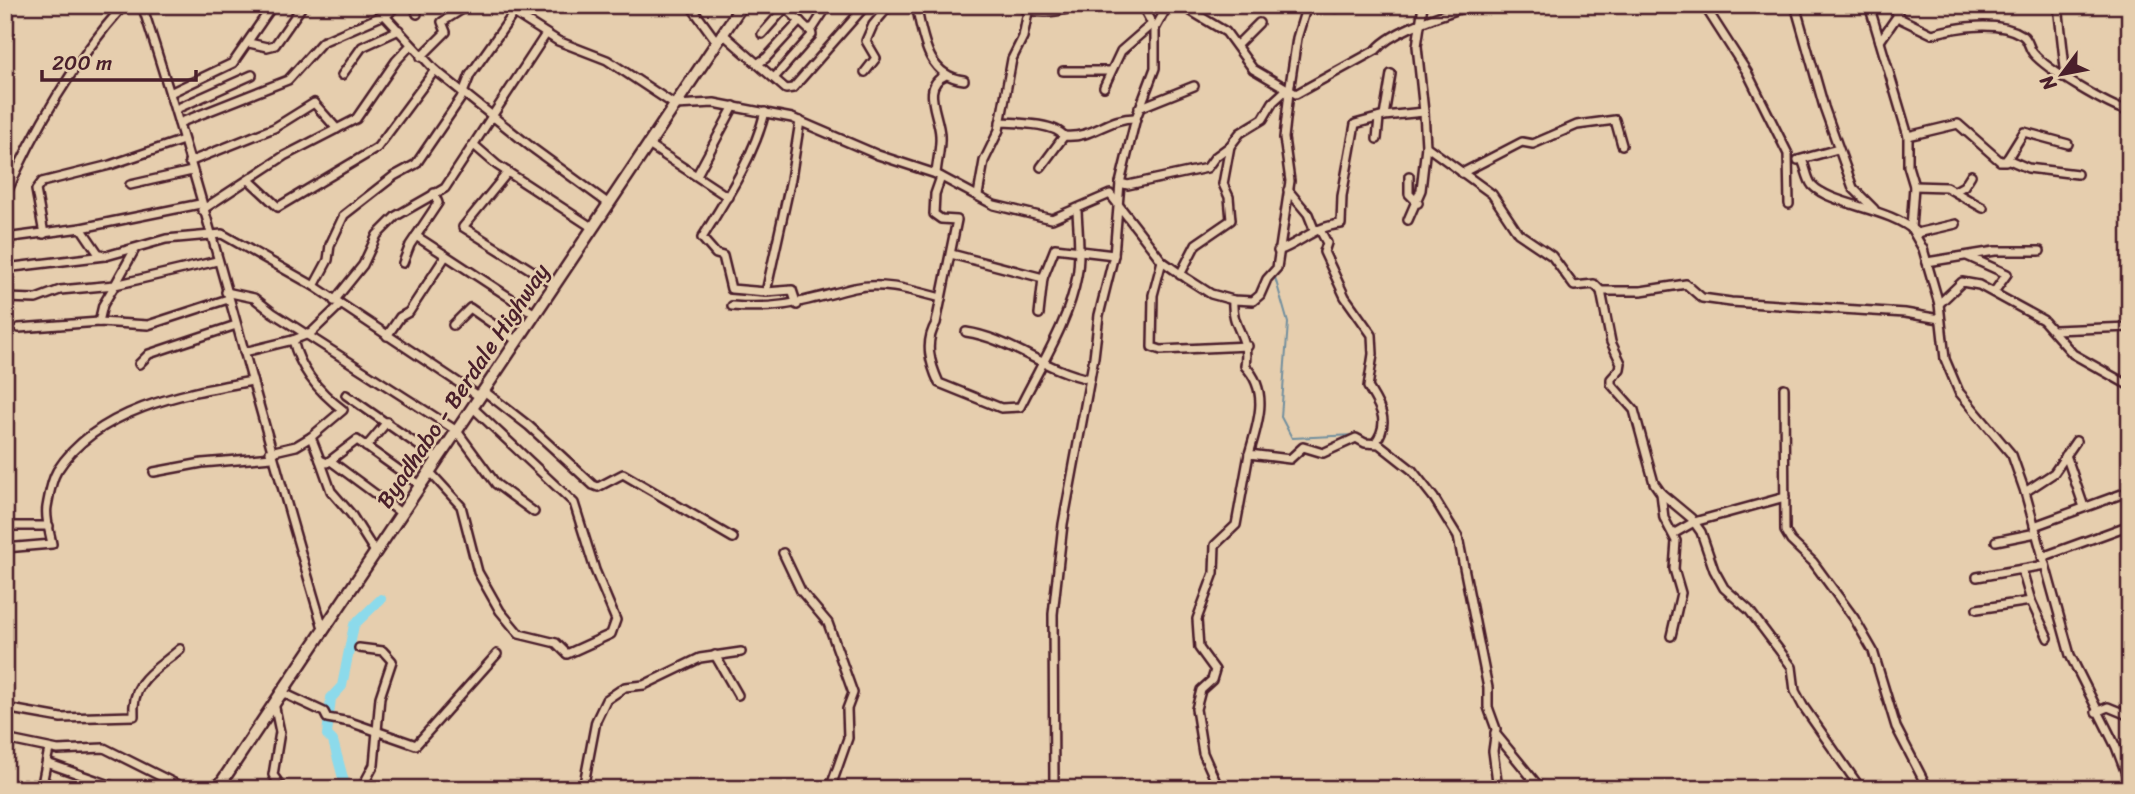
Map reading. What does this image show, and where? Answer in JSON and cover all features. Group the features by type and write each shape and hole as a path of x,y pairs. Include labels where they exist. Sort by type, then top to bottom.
{"main road":[{"name":"Byadhabo - Berdale Highway","path":"217,789 742,5"}],"street":[{"path":"5,197 26,149 61,92 97,35 124,5"},
{"path":"142,5 176,108 201,207 323,628"},
{"path":"170,93 233,63 273,5"},
{"path":"249,43 267,47 275,45 303,5"},
{"path":"375,5 435,70 462,89 491,117 609,204"},
{"path":"179,123 288,79 322,42 386,15 397,5"},
{"path":"414,5 417,14"},
{"path":"421,57 446,32 442,22 469,5"},
{"path":"508,5 514,13 546,34 579,51 607,60 675,106 714,103 800,121 878,155 939,176 994,205 1052,219 1077,211 1110,194 1162,261 1180,275 1211,294 1233,300 1253,301 1260,295 1267,279 1277,268 1290,181 1284,138 1287,91 1297,38 1307,5"},
{"path":"690,5 720,38 786,89 793,88 866,5"},
{"path":"810,28 828,5"},
{"path":"865,72 876,58 866,41 867,34 890,5"},
{"path":"915,5 928,54 946,75"},
{"path":"978,195 984,161 999,130 1005,107 1012,60 1023,37 1023,8 1052,12 1084,5"},
{"path":"1054,789 1053,614 1063,524 1099,316 1114,255 1120,183 1139,108 1155,68 1153,27 1142,5"},
{"path":"1104,87 1110,71 1127,44 1153,27 1168,5"},
{"path":"1181,5 1226,32 1253,69 1296,94 1310,88 1338,68 1376,50 1386,39 1418,27 1428,19 1473,5"},
{"path":"1408,220 1418,202 1426,146 1418,27 1423,5"},
{"path":"1704,5 1747,72 1790,162 1789,204"},
{"path":"1795,5 1838,149 1853,188 1874,209"},
{"path":"1869,5 1908,136 1908,166 1914,186 1911,228 1927,262 1939,304 1945,359 1959,391 2011,455 2025,492 2070,655 2096,712 2116,747 2130,784"},
{"path":"1880,41 1898,15 1896,5"},
{"path":"2058,5 2066,77"},
{"path":"762,34 787,7 810,28 812,34 774,78"},
{"path":"314,286 328,260 330,246 344,215 394,176 416,164 461,98 462,89 484,53 514,13"},
{"path":"1898,15 1932,34 1957,27 2001,29 2020,33 2026,37 2032,52 2066,77 2100,100 2130,112"},
{"path":"757,64 766,58 800,21"},
{"path":"1237,45 1259,23"},
{"path":"342,75 362,47 399,30"},
{"path":"244,352 308,335 337,303 363,265 377,235 396,216 445,188 546,34"},
{"path":"5,238 44,234 201,207 249,180 284,156 356,119 396,61 410,46"},
{"path":"249,180 278,207 312,189 377,148 435,70"},
{"path":"1063,71 1110,71"},
{"path":"1377,139 1391,74"},
{"path":"176,108 252,75"},
{"path":"964,79 946,75 939,78 932,89 940,135 934,215 940,219 957,220 931,335 929,360 939,383 1001,408 1020,407 1072,295 1079,250 1077,211"},
{"path":"1139,108 1194,86"},
{"path":"1120,183 1128,185 1207,168 1240,133 1263,120 1273,102 1287,91"},
{"path":"189,162 274,128 314,103 337,129"},
{"path":"697,175 734,106"},
{"path":"765,112 761,127 728,197 702,238 716,254 723,256 730,289 766,292 792,290 797,304"},
{"path":"1278,251 1290,247 1314,229 1341,224 1355,124 1381,117 1424,112"},
{"path":"1000,122 1044,126 1059,131 1064,136 1079,139 1105,125 1136,118"},
{"path":"1462,173 1522,142 1534,144 1588,123 1615,120 1622,145"},
{"path":"766,292 791,179 800,121"},
{"path":"1908,136 1958,124 2000,160 2007,159 2028,168 2077,174"},
{"path":"2007,159 2024,132 2068,144"},
{"path":"1041,167 1064,136"},
{"path":"44,234 38,185 183,139"},
{"path":"474,145 508,172 593,228"},
{"path":"649,145 728,197"},
{"path":"1180,275 1196,244 1231,220 1229,197 1223,184 1230,146"},
{"path":"1426,146 1492,194 1518,233 1552,256 1574,286 1594,285 1601,291 1611,342 1620,363 1620,369 1611,379 1611,384 1634,411 1654,483 1661,493 1694,522 1718,579 1724,588 1749,610 1791,667 1795,691 1808,716 1861,789"},
{"path":"1790,162 1838,149"},
{"path":"1801,160 1813,185 1838,199 1874,209 1917,233 1955,224"},
{"path":"130,185 192,172"},
{"path":"508,172 463,227 555,285"},
{"path":"1955,191 1964,186 1971,174"},
{"path":"1409,176 1409,194 1418,202"},
{"path":"1914,186 1933,185 1955,191 1983,208"},
{"path":"1289,190 1308,214 1314,229"},
{"path":"403,263 416,236 438,203 434,193"},
{"path":"81,228 98,253 106,256"},
{"path":"1314,229 1320,230 1327,243 1324,252 1345,298 1372,335 1373,354 1368,387 1384,413 1384,432 1376,443"},
{"path":"5,268 106,256 148,243 222,234 314,286 387,336 482,394 529,426 593,485 597,487 609,483 623,474 733,538"},
{"path":"416,236 535,314"},
{"path":"1039,314 1043,278 1055,248 1114,255"},
{"path":"99,322 103,305 135,249"},
{"path":"1927,262 1965,255 2040,251"},
{"path":"951,254 1043,278"},
{"path":"1965,255 2007,274 1994,292"},
{"path":"387,336 400,317 409,312 446,257"},
{"path":"5,298 36,299 60,290 115,285 217,261"},
{"path":"1162,261 1153,295 1152,347 1248,346"},
{"path":"1939,304 1962,282 1979,285 2043,320 2073,354 2130,386"},
{"path":"1601,291 1642,290 1686,284 1702,298 1731,302 1905,313 1940,319"},
{"path":"732,306 768,309 872,287 911,290 941,298"},
{"path":"19,328 99,322 148,324 227,295 254,298 457,431 496,484 534,512"},
{"path":"1219,789 1203,753 1196,709 1201,690 1212,680 1214,670 1199,648 1197,619 1214,573 1214,545 1236,525 1249,454 1261,414 1258,383 1245,366 1248,346 1235,323 1233,300"},
{"path":"453,326 470,309 517,341"},
{"path":"139,364 149,354 236,326"},
{"path":"2054,330 2130,327"},
{"path":"966,332 980,334 1041,364 1090,379"},
{"path":"153,472 271,454 296,446 343,410 330,400 301,365 293,340"},
{"path":"5,548 52,544 47,508 54,478 83,443 136,410 187,394 252,381"},
{"path":"1784,388 1788,537 1813,562 1873,651 1896,727 1928,789"},
{"path":"346,395 438,459"},
{"path":"429,471 447,487 461,506 482,580 500,611 519,635 555,643 567,654 611,634 616,620 599,582 574,503 472,407"},
{"path":"366,447 387,422"},
{"path":"311,437 331,491 351,514 375,552"},
{"path":"1249,454 1290,458 1303,447 1323,453 1356,438 1365,443 1376,443 1412,470 1425,486 1458,537 1495,733 1493,767 1498,789"},
{"path":"331,462 354,440 420,485"},
{"path":"2025,492 2046,481 2076,441"},
{"path":"2066,455 2084,507"},
{"path":"320,460 331,462 401,513"},
{"path":"1996,541 2035,529 2084,507 2130,491"},
{"path":"1661,493 1664,518 1676,541 1675,576 1681,602 1671,636"},
{"path":"1672,534 1694,522 1785,497"},
{"path":"1977,577 2022,570 2130,525"},
{"path":"5,526 49,526"},
{"path":"782,553 801,591 828,623 853,694 847,709 848,738 830,789"},
{"path":"2022,570 2031,601 2048,638"},
{"path":"1977,609 2031,601"},
{"path":"359,648 383,651 392,661 380,696 374,765 361,789"},
{"path":"5,708 61,718 134,716 133,699 137,687 180,649"},
{"path":"583,789 596,720 606,700 625,687 644,685 678,666 715,655 741,652"},
{"path":"281,692 324,712 329,718 416,744 498,654"},
{"path":"715,655 738,695"},
{"path":"274,702 280,732 273,775 283,789"},
{"path":"2096,712 2108,707 2130,716"},
{"path":"1495,733 1541,789"},
{"path":"6,741 49,749 104,748 186,789"},
{"path":"49,749 43,779 53,789"},
{"path":"47,763 121,789"},
{"path":"205,789 217,789"}],"waterway":[{"path":"1273,269 1281,219"},
{"path":"1274,274 1288,323 1281,417 1292,438 1355,435"},
{"path":"1360,437 1371,441"},
{"path":"1423,490 1454,538 1457,552"},
{"path":"346,789 333,741 327,735 331,698 342,686 354,625 381,599"},
{"path":"1480,664 1485,692"},
{"path":"1490,755 1493,789"}]}
